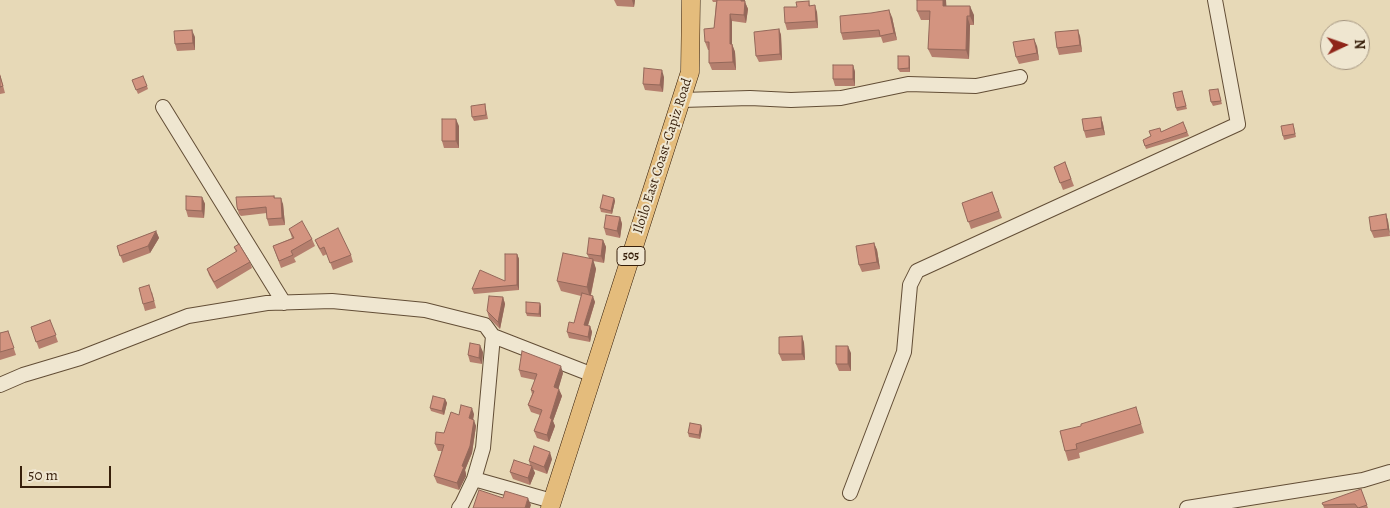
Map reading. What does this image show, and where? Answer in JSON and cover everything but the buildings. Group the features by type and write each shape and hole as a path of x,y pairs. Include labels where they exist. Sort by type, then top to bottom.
{"main road":[{"name":"Iloilo East Coast-Capiz Road","path":"551,505 690,72 691,0"}],"street":[{"path":"850,493 904,352 910,285 917,271 1238,124 1215,0"},
{"path":"682,100 841,98 908,84 976,86 1020,77"},
{"path":"163,107 284,303"},
{"path":"0,385 24,375 80,358 188,316 267,303 332,301 426,310 485,325 493,336 592,375"},
{"path":"458,508 474,480 483,448 493,336"},
{"path":"1187,508 1363,480 1390,472"},
{"path":"474,480 551,505"}]}
